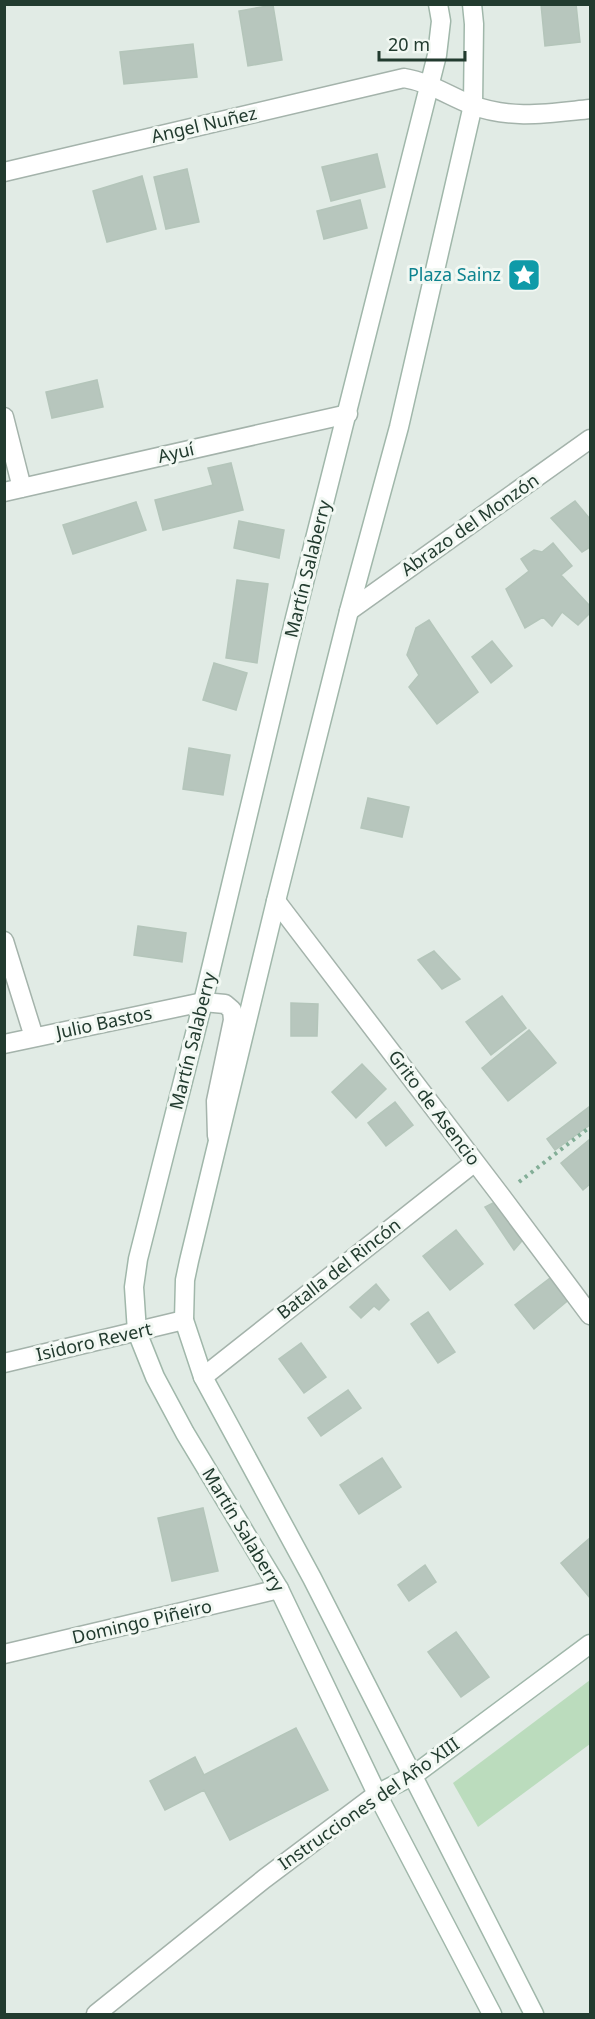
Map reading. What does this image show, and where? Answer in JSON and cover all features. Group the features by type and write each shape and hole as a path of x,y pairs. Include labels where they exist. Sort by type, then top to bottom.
{"street":[{"name":"Martín Salaberry","path":"438,4 441,21 430,86 292,629 203,1002 138,1259 134,1287 137,1332 155,1377 185,1433 279,1589 377,1794 492,2014"},
{"name":"Martín Salaberry","path":"472,4 474,24 473,105 399,427 349,610 189,1261 185,1280 184,1320 203,1377 312,1578 534,2014"},
{"name":"Angel Nuñez","path":"4,172 404,78 417,80 430,86"},
{"path":"430,86 473,105 499,113 520,116 591,109"},
{"name":"Ayuí","path":"13,490 348,414"},
{"path":"4,417 13,490"},
{"name":"Abrazo del Monzón","path":"349,610 591,439"},
{"name":"Grito de Asencio","path":"276,901 591,1315"},
{"path":"4,941 34,1037"},
{"path":"203,1002 225,1004 231,1010 232,1020 216,1101 218,1144"},
{"name":"Julio Bastos","path":"4,1044 203,1002"},
{"name":"Batalla del Rincón","path":"203,1377 475,1162"},
{"name":"Isidoro Revert","path":"4,1363 184,1320"},
{"name":"Domingo Piñeiro","path":"4,1654 279,1589"},
{"name":"Instrucciones del Año XIII","path":"96,2014 264,1879 377,1794 414,1775 591,1644"}],"path":[{"path":"501,1196 591,1127"}],"green space":[{"path":"590,1680 590,1744 478,1827 453,1783"}],"building":[{"path":"541,4 576,4 580,42 545,46"},
{"path":"273,5 282,60 248,66 239,11"},
{"path":"193,44 197,77 124,84 120,52"},
{"path":"377,154 385,187 331,201 322,167"},
{"path":"187,169 199,222 166,229 154,177"},
{"path":"142,176 156,229 107,242 93,191"},
{"path":"360,200 367,228 324,239 317,211"},
{"path":"97,380 103,407 52,418 46,392"},
{"path":"231,463 243,510 163,530 155,500 213,485 208,468"},
{"path":"575,501 590,519 590,547 582,552 551,518"},
{"path":"136,502 146,530 73,554 63,525"},
{"path":"239,521 284,530 279,558 234,548"},
{"path":"553,543 572,566 561,575 590,606 590,613 578,625 562,612 552,626 543,617 525,628 506,589 529,571 521,559 534,550 542,552"},
{"path":"237,580 268,584 257,663 226,658"},
{"path":"429,620 478,692 437,724 409,687 419,675 407,655 416,628"},
{"path":"492,641 512,666 491,683 472,657"},
{"path":"214,663 247,673 236,710 203,700"},
{"path":"189,748 230,755 223,795 183,789"},
{"path":"368,798 409,807 402,837 361,828"},
{"path":"138,926 186,933 182,962 134,955"},
{"path":"434,951 460,979 442,989 418,960"},
{"path":"502,996 526,1028 491,1055 466,1022"},
{"path":"291,1003 318,1004 317,1036 291,1036"},
{"path":"529,1030 556,1063 508,1101 482,1068"},
{"path":"362,1064 386,1089 356,1118 332,1092"},
{"path":"395,1102 413,1125 386,1146 368,1123"},
{"path":"589,1107 590,1125 555,1150 547,1139"},
{"path":"590,1139 590,1184 583,1190 561,1163"},
{"path":"501,1199 527,1235 514,1250 485,1207"},
{"path":"456,1230 483,1264 450,1290 423,1256"},
{"path":"554,1275 571,1298 534,1329 515,1305"},
{"path":"376,1284 389,1300 379,1310 374,1306 361,1318 350,1307"},
{"path":"428,1312 455,1352 438,1363 411,1324"},
{"path":"301,1343 326,1377 304,1393 279,1359"},
{"path":"348,1390 361,1408 321,1436 308,1418"},
{"path":"382,1458 401,1487 359,1514 340,1485"},
{"path":"203,1508 218,1571 172,1581 158,1518"},
{"path":"590,1538 590,1598 561,1563"},
{"path":"425,1565 436,1582 409,1601 398,1585"},
{"path":"456,1632 489,1677 461,1697 428,1652"},
{"path":"296,1728 328,1790 230,1840 204,1790 165,1810 150,1781 195,1757 204,1775"}],"place":[{"name":"Plaza Sainz","path":"524,275"}]}
